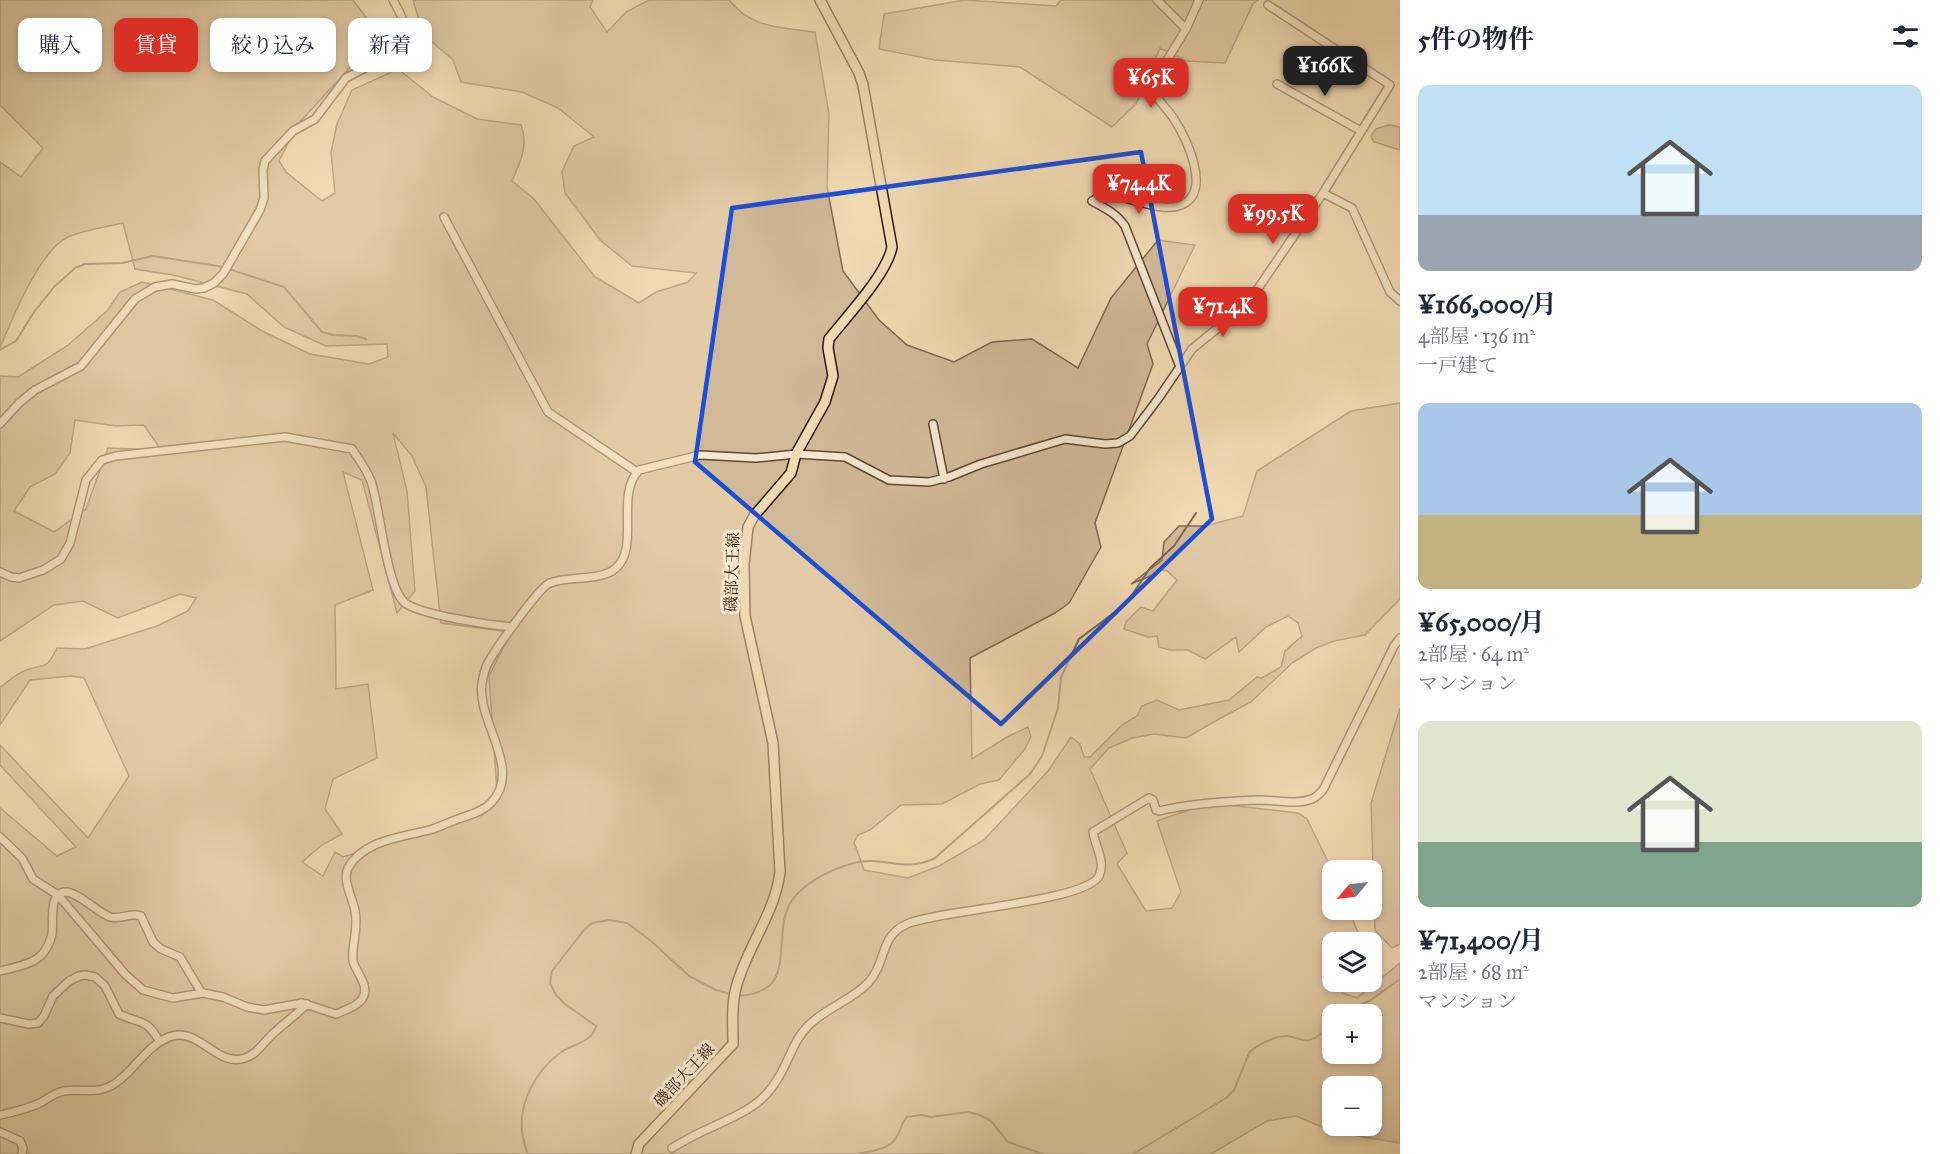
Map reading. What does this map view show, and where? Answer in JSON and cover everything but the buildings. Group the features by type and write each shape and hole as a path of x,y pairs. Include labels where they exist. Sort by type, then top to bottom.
{"main road":[{"name":"磯部大王線","path":"636,1154 639,1144 733,1044 734,995 741,973 776,892 780,872 773,743 745,616 744,564 748,527 754,516 791,473 796,454 825,402 832,376 828,348 830,339 882,272 890,258 892,247 863,85 835,24 820,0"}],"street":[{"path":"0,424 19,403 35,390 81,366 135,299 155,287 172,284 196,289 204,288 214,283 223,274 260,210 264,198 265,162 293,132 315,119 346,78 393,52 405,30 405,24 393,0"},
{"path":"1157,0 1186,29"},
{"path":"1180,367 1125,226 1115,214 1092,201 1101,196 1110,196 1154,206 1180,206 1192,197 1197,175 1190,151 1181,129 1157,98 1152,85 1186,29 1199,0"},
{"path":"0,837 22,858 33,879 58,896 125,974 137,985 151,993 177,998 201,992 223,997 257,1010 270,1010 299,1003 336,1014 357,1004 366,993 364,983 353,960 357,926 346,874 354,860 364,851 384,842 433,829 475,814 490,804 503,775 497,744 483,704 482,682 488,664 512,627 549,583 600,576 617,567 624,554 629,487 633,476 639,470 700,455 756,458 796,454 845,457 889,480 929,482 1065,439 1105,444 1118,443 1130,436 1192,349 1240,309 1257,290 1323,193 1390,85 1268,5"},
{"path":"1277,84 1361,131"},
{"path":"1323,193 1352,208 1390,292 1400,301"},
{"path":"444,217 548,412 637,472"},
{"path":"933,424 944,479"},
{"path":"0,572 20,578 43,570 61,559 70,543 86,480 102,460 116,456 285,437 352,449 370,480 393,580 401,599 407,604 428,612 484,624 512,627"},
{"path":"672,1148 755,1106 777,1080 799,1037 810,1024 863,988 873,978 887,940 901,927 919,921 999,907 1082,888 1096,879 1101,869 1101,859 1093,832 1149,798 1159,811 1180,806 1236,801 1299,802 1314,799 1323,790 1400,638"},
{"path":"0,971 34,961 41,956 52,934 53,909 58,896 66,892 111,917 140,915 144,919 153,942 161,949 180,957 201,992"},
{"path":"0,1018 29,1024 38,1023 44,1016 53,996 69,981 85,975 94,977 105,986 119,1014 140,1020 148,1025 159,1041"},
{"path":"0,1114 13,1113 60,1092 92,1092 111,1086 159,1041 176,1035 185,1035 224,1057 243,1059 255,1052 274,1032 307,1004"},
{"path":"0,1132 20,1141 23,1148 22,1154"}],"highlighted area":[{"path":"1141,152 1212,519 1001,724 695,462 732,208"}],"shaded area":[{"path":"0,0 353,0 366,18 348,18 348,70 298,124 279,161 286,172 322,201 335,193 331,152 337,124 352,90 391,72 402,72 433,97 477,119 521,125 524,146 512,181 534,199 595,277 639,303 656,292 688,282 696,273 632,266 600,240 565,193 562,171 574,146 594,137 558,108 522,92 461,82 453,60 432,42 432,18 418,18 413,0 593,0 590,7 607,32 626,12 649,0 729,0 747,17 757,22 815,32 829,114 827,187 843,271 879,320 907,345 954,362 992,342 1032,339 1078,368 1111,298 1158,240 1195,245 1147,344 1153,364 1095,523 1101,547 1069,603 1055,613 970,658 972,759 1028,727 1031,737 1024,750 999,780 980,784 942,804 901,805 870,830 858,835 854,842 864,870 908,878 939,866 984,840 1048,771 1071,737 1080,744 1084,757 1090,757 1122,725 1137,716 1142,706 1157,700 1179,710 1229,700 1257,677 1262,678 1281,667 1285,651 1302,636 1298,623 1288,616 1266,627 1239,652 1236,637 1205,659 1188,650 1170,650 1159,647 1157,636 1148,637 1124,629 1126,622 1141,607 1153,611 1177,580 1161,569 1131,584 1162,560 1164,542 1179,526 1205,526 1243,516 1257,471 1351,411 1400,403 1400,599 1365,635 1334,641 1316,648 1292,663 1251,702 1186,738 1154,734 1132,738 1109,748 1090,769 1127,853 1117,864 1146,911 1172,908 1181,892 1157,821 1209,803 1298,813 1307,819 1327,860 1322,860 1322,920 1353,920 1358,932 1322,932 1322,992 1342,992 1357,998 1364,992 1382,992 1382,978 1400,963 1400,1143 1358,1136 1382,1136 1382,1076 1322,1076 1322,1127 1296,1116 1267,1121 1211,1154 0,1154 0,808 57,856 76,847 0,765 0,745 88,838 129,776 84,678 71,676 30,680 0,725 0,687 21,672 47,664 57,648 85,649 157,626 188,611 196,598 180,594 118,618 83,601 54,605 0,641 0,376 18,377 67,346 108,310 120,292 142,282 213,300 262,331 310,354 369,364 388,357 387,344 326,346 284,327 247,294 173,275 135,269 123,223 74,235 58,244 37,270 28,286 0,348 0,162 21,177 43,148 0,105","holes":["75,420 116,426 144,425 161,450 108,448 86,509 54,532 14,511 30,487 55,474 70,453","393,433 412,456 426,487 441,623 511,632 489,676 497,792 482,815 343,857 335,852 323,876 302,862 322,845 342,834 325,809 333,779 377,758 368,684 336,689 335,605 373,590 343,472 362,480 397,613 415,591 407,491"]},
{"path":"965,0 1056,6 1061,0 1258,0 1253,4 1225,63 1186,61 1160,48 1136,104 1112,127 1020,67 935,60 879,49 884,14"},
{"path":"1389,125 1400,127 1400,150 1374,142 1371,136 1376,129"},
{"path":"1400,708 1400,944 1392,948 1382,937 1382,932 1375,930 1375,920 1382,920 1382,860 1373,860 1371,803"}],"waterway":[{"path":"0,350 16,341 34,312 54,287 75,268 85,264 122,263 153,256 224,267"},
{"path":"229,269 284,287 322,332 366,339"},
{"path":"736,996 758,992 771,984 778,972 788,908 804,888 832,871 853,863 872,861 918,864 935,858 1030,774 1042,756 1058,708 1061,677 1079,639 1123,606 1150,568 1174,546 1196,513"},
{"path":"527,1154 522,1120 523,1109 531,1087 552,1060 565,1050 586,1040 594,1032 596,1026 565,1004 556,995 550,983 552,971 592,923 609,920 627,923 650,940 689,976 716,990 731,994"},
{"path":"1362,1004 1400,979"},
{"path":"1133,1154 1226,1098 1234,1090 1249,1053 1256,1047 1282,1036 1310,1040 1322,1032"},
{"path":"857,1154 889,1145 896,1138 907,1117 921,1115 931,1117 968,1112 991,1121 1008,1142 1043,1154"}]}
